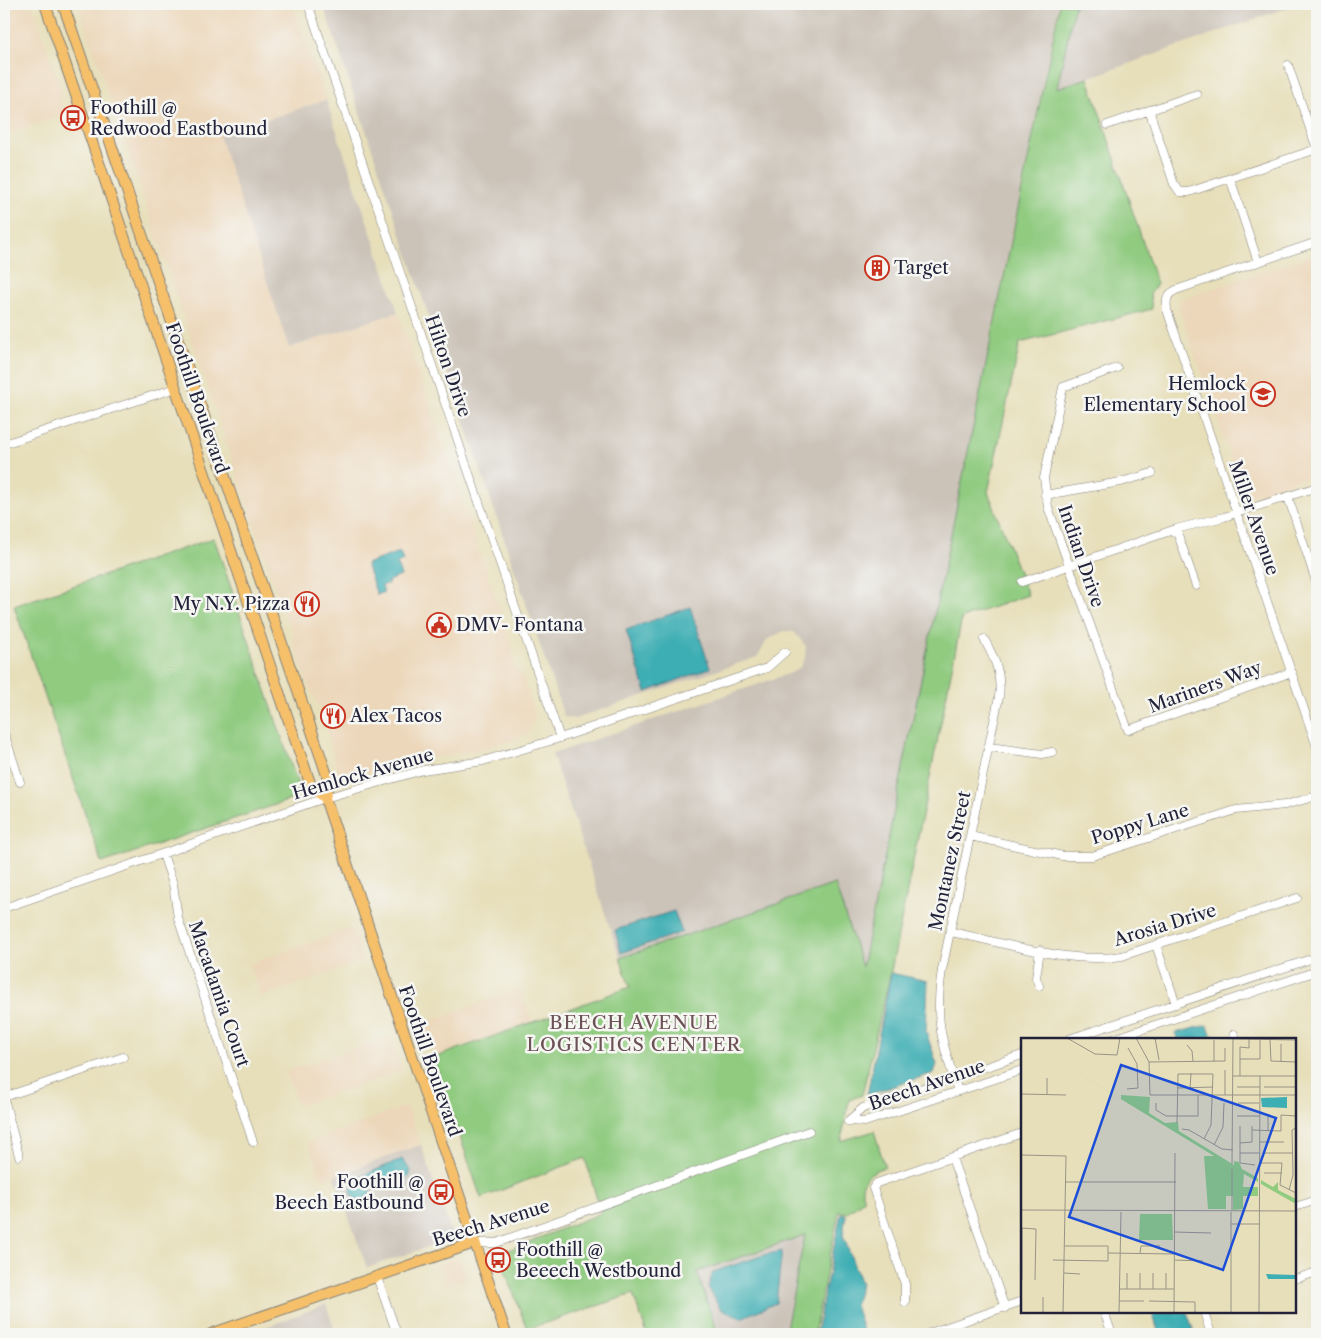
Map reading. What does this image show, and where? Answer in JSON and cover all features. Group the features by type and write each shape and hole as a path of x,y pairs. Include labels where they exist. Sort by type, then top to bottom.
{"main road":[{"name":"Foothill Boulevard","path":"45,4 311,786 325,798 506,1334"},
{"name":"Foothill Boulevard","path":"63,4 329,781 325,798"},
{"name":"Beech Avenue","path":"211,1334 474,1243"}],"street":[{"name":"Hilton Drive","path":"308,4 560,738"},
{"path":"1150,110 1174,184 1180,192 1189,192 1317,149 1288,65"},
{"path":"1107,124 1197,94"},
{"path":"1230,178 1258,262 1317,242"},
{"name":"Miller Avenue","path":"1258,262 1176,290 1167,298 1167,310 1317,747"},
{"name":"Indian Drive","path":"1118,368 1063,387 1046,463 1045,495 1068,566 1128,730"},
{"path":"4,444 176,388"},
{"path":"1045,495 1121,482 1152,472"},
{"path":"1022,582 1176,529 1236,513 1317,487"},
{"path":"1288,496 1317,584"},
{"path":"1176,529 1196,586"},
{"name":"Montanez Street","path":"958,1091 940,1035 938,1018 940,987 950,932 999,697 1000,676 996,660 984,639"},
{"name":"Hemlock Avenue","path":"4,908 325,798 405,774 483,761 560,738 767,668 785,652"},
{"name":"Mariners Way","path":"1128,730 1292,672"},
{"path":"4,733 20,782"},
{"path":"989,747 1042,754 1052,752"},
{"name":"Poppy Lane","path":"970,836 1063,856 1092,856 1236,810 1285,805 1317,796"},
{"name":"Macadamia Court","path":"163,854 173,884 178,918 253,1142"},
{"name":"Arosia Drive","path":"950,932 1097,959 1122,956 1297,898"},
{"path":"1156,944 1176,1004"},
{"path":"1039,986 1036,978 1040,950"},
{"path":"1074,1038 1317,956"},
{"path":"1116,1038 1317,971"},
{"name":"Beech Avenue","path":"1021,1055 863,1108 848,1121 866,1122 1021,1070"},
{"path":"19,1156 4,1098 123,1057"},
{"name":"Beech Avenue","path":"474,1243 496,1243 809,1131"},
{"path":"905,1302 905,1284 873,1188 877,1184 1021,1134"},
{"path":"952,1158 1005,1308"},
{"path":"1296,1208 1317,1200"},
{"path":"1296,1279 1317,1272"},
{"path":"377,1276 397,1334"},
{"path":"930,1334 1021,1302"},
{"path":"1104,1313 1112,1334"},
{"path":"1204,1313 1211,1334"}],"shaded area":[{"path":"4,4 32,4 61,89 61,101 65,114 4,135"},
{"path":"78,4 292,4 326,100 220,135 289,348 398,312 514,651 512,654 517,671 521,672 535,715 528,735 474,751 390,765 351,778 338,771 321,710 309,687 292,638 294,633 286,619"},
{"path":"323,4 1059,4 862,969 835,884 620,958 552,754 791,673 800,667 805,658 806,646 794,632 784,631 768,639 757,657 574,719 564,716"},
{"path":"1075,4 1298,4 1057,89"},
{"path":"326,100 398,312 289,348 219,135"},
{"name":"Hemlock Elementary School","path":"1317,254 1317,474 1253,495 1243,493 1178,305 1182,299"},
{"path":"352,928 363,961 261,997 249,964"},
{"path":"520,989 532,1021 435,1056 424,1023"},
{"path":"390,1036 402,1071 298,1106 286,1071"},
{"path":"407,1106 421,1145 322,1180 308,1142"},
{"path":"421,1145 453,1238 367,1268 334,1176"},
{"path":"805,1235 785,1334 718,1334 697,1272"},
{"path":"460,1257 467,1278 446,1285 439,1264"},
{"path":"326,1304 336,1334 248,1334"}],"green space":[{"path":"1060,4 1075,4 1057,88 1088,78 1157,284 1150,294 1152,309 1020,343 988,492 1028,595 962,618 891,971 862,1095 849,1100 841,1141 874,1131 885,1167 874,1171 863,1183 862,1194 864,1200 846,1213 839,1211 814,1334 785,1334 805,1235 697,1272 718,1334 647,1334 633,1294 527,1329 499,1254 601,1213 585,1158 481,1198 433,1058 630,987 620,958 835,884 862,967"},
{"path":"214,538 299,788 293,799 102,863 14,606"}],"water":[{"path":"400,552 403,561 397,564 401,576 388,581 389,583 382,586 384,592 377,595 366,564"},
{"path":"690,607 710,668 646,692 626,630"},
{"path":"674,911 682,932 621,953 615,930"},
{"path":"891,973 928,981 926,1032 937,1064 934,1073 867,1095"},
{"path":"1207,1025 1214,1038 1178,1038 1175,1033"},
{"path":"402,1159 411,1171 409,1177 371,1190 362,1209 351,1193 352,1180"},
{"path":"841,1213 846,1215 843,1235 861,1284 855,1305 864,1334 816,1334"},
{"path":"782,1251 776,1303 741,1318 721,1309 708,1287 713,1272"},
{"path":"1152,1313 1187,1313 1195,1334 1159,1334"}],"place":[{"name":"Foothill @ Redwood Eastbound","path":"73,118"},
{"name":"Target","path":"877,268"},
{"name":"Hemlock Elementary School","path":"1263,394"},
{"name":"My N.Y. Pizza","path":"307,604"},
{"name":"DMV- Fontana","path":"439,625"},
{"name":"Alex Tacos","path":"333,716"},
{"name":"Foothill @ Beech Eastbound","path":"441,1192"},
{"name":"Foothill @ Beeech Westbound","path":"498,1260"}],"district":[{"name":"BEECH AVENUE LOGISTICS CENTER","path":"634,1033"}]}
